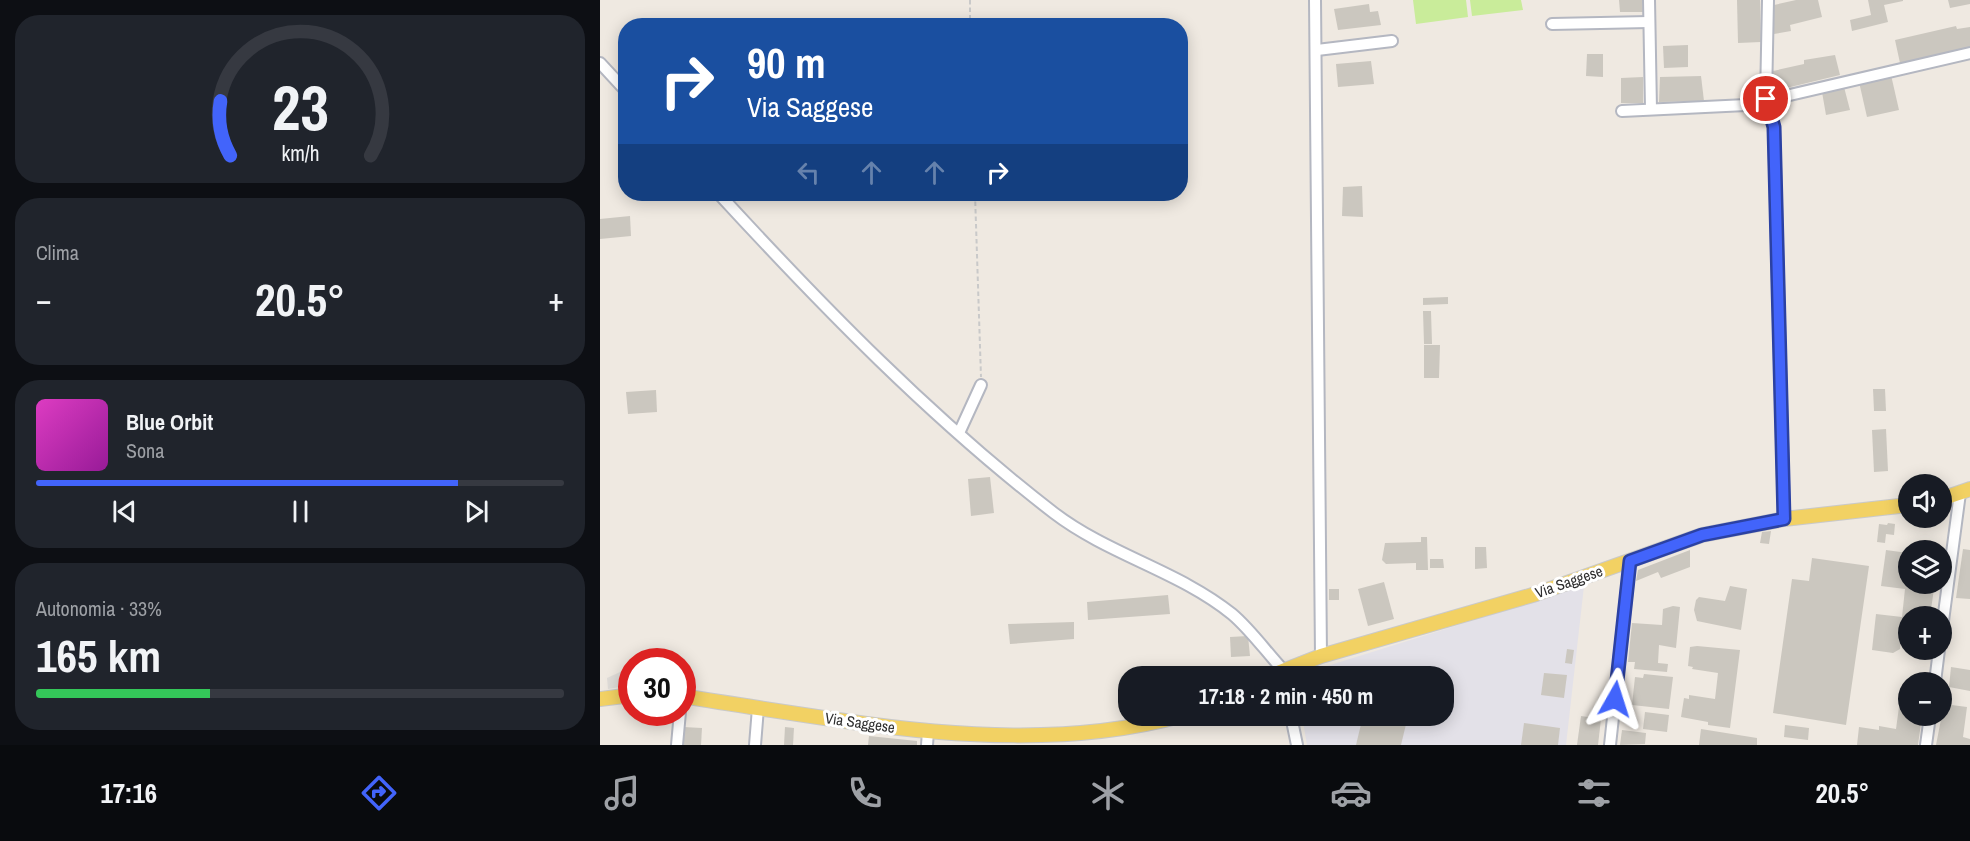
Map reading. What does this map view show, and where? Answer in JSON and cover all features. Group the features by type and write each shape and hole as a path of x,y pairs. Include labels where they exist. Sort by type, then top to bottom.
{"main road":[{"name":"Via Saggese","path":"1300,666 1321,656 1536,594 1702,535 1784,519 1898,506"},
{"path":"600,699 618,697"},
{"name":"Via Saggese","path":"696,698 927,739 1086,738 1145,726"}],"street":[{"path":"1315,0 1321,656"},
{"path":"1649,0 1651,109"},
{"path":"1768,0 1767,104 1774,127 1784,519"},
{"path":"1552,24 1649,22"},
{"path":"1317,50 1392,41"},
{"path":"1622,111 1767,104 1777,98 1970,53"},
{"path":"600,63 618,82"},
{"path":"725,201 785,266 871,353 959,433 1055,514 1100,544 1194,590 1232,615 1277,666"},
{"path":"959,433 981,385"},
{"path":"1946,606 1965,491"},
{"path":"1610,745 1630,561"},
{"path":"755,745 758,708"},
{"path":"677,745 679,726"},
{"path":"1293,726 1297,745"},
{"path":"1926,745 1929,726"}],"path":[{"path":"970,0 970,18"},
{"path":"975,201 981,385"}],"shaded area":[{"path":"1584,586 1566,745 1307,745 1304,726 1454,726 1454,666 1327,666"},
{"path":"618,673 618,687 608,689 607,678"}],"green space":[{"path":"1413,0 1466,0 1468,17 1416,24"},
{"path":"1470,0 1521,0 1523,10 1472,16"}],"building":[{"path":"1619,0 1642,0 1643,12 1620,12"},
{"path":"1737,0 1760,0 1761,42 1738,43"},
{"path":"1796,0 1818,0 1822,17 1790,25 1791,31 1774,34 1774,5"},
{"path":"1868,0 1903,1 1884,5 1888,22 1852,31 1850,20 1871,15"},
{"path":"1948,0 1970,0 1970,4 1950,8"},
{"path":"1369,4 1370,12 1378,11 1381,25 1338,30 1334,9"},
{"path":"1956,26 1957,29 1970,27 1970,47 1900,63 1895,40"},
{"path":"1688,45 1688,67 1664,68 1663,46"},
{"path":"1587,54 1603,54 1603,77 1586,76"},
{"path":"1835,55 1840,75 1774,91 1773,71 1804,64 1804,60"},
{"path":"1371,61 1374,84 1338,87 1336,64"},
{"path":"1891,75 1899,110 1867,117 1859,82"},
{"path":"1701,76 1704,101 1659,102 1660,77"},
{"path":"1643,77 1643,103 1621,103 1621,78"},
{"path":"1844,87 1850,110 1826,115 1822,92"},
{"path":"1362,186 1363,217 1342,216 1343,187"},
{"path":"630,216 631,236 600,239 600,219"},
{"path":"1448,297 1448,304 1423,305 1423,298"},
{"path":"1423,311 1431,311 1432,344 1424,344"},
{"path":"1424,345 1440,345 1439,378 1424,378"},
{"path":"1873,389 1885,389 1886,411 1874,411"},
{"path":"656,390 657,412 628,414 626,392"},
{"path":"1886,429 1888,471 1874,472 1872,430"},
{"path":"990,477 994,513 971,516 968,479"},
{"path":"1888,523 1895,524 1894,535 1886,534 1885,543 1877,542 1879,524 1887,525"},
{"path":"1771,531 1769,544 1760,543 1762,532"},
{"path":"1421,537 1427,537 1428,570 1416,570 1416,563 1386,564 1382,560 1385,543 1421,542"},
{"path":"1475,547 1486,547 1487,568 1475,569"},
{"path":"1963,549 1970,550 1970,599 1956,598"},
{"path":"1690,550 1690,567 1661,578 1658,572 1636,581 1638,570"},
{"path":"1886,550 1898,552 1898,588 1881,586"},
{"path":"1812,558 1869,566 1846,725 1773,713 1792,579 1809,581"},
{"path":"1430,559 1443,559 1444,568 1430,568"},
{"path":"1384,582 1394,619 1368,626 1358,589"},
{"path":"1730,586 1747,589 1741,630 1697,621 1694,610 1696,600 1699,597 1725,601"},
{"path":"1329,589 1339,589 1339,600 1329,600"},
{"path":"1904,594 1933,594 1931,606 1903,606"},
{"path":"1168,595 1170,614 1088,620 1087,602"},
{"path":"1673,606 1680,607 1676,648 1659,645 1658,663 1668,664 1667,672 1634,669 1635,662 1628,662 1632,623 1662,625 1663,609"},
{"path":"1876,614 1898,617 1898,650 1893,653 1872,650"},
{"path":"1074,622 1074,639 1010,644 1008,624"},
{"path":"1248,636 1250,656 1231,657 1230,637"},
{"path":"1690,647 1740,650 1730,728 1708,725 1708,722 1681,717 1684,698 1689,699 1689,695 1715,699 1718,673 1692,669 1693,667 1688,666"},
{"path":"1567,649 1574,650 1572,664 1565,663"},
{"path":"1951,667 1970,670 1970,691 1952,688"},
{"path":"1544,673 1567,675 1564,698 1541,695"},
{"path":"1644,674 1673,677 1669,709 1632,705 1635,677 1643,678"},
{"path":"1952,705 1967,707 1963,737 1970,739 1970,745 1936,745 1940,726 1952,726"},
{"path":"1645,712 1669,715 1667,732 1643,729"},
{"path":"1898,714 1898,726 1921,726 1918,745 1857,745 1859,727 1879,730 1879,726 1896,729"},
{"path":"1581,716 1601,719 1598,745 1577,745"},
{"path":"1524,723 1560,728 1558,745 1521,745"},
{"path":"1785,725 1809,728 1808,740 1784,737"},
{"path":"1361,726 1406,726 1401,745 1356,745"},
{"path":"683,727 702,728 701,745 682,745"},
{"path":"785,727 794,728 793,745 784,745"},
{"path":"1701,729 1757,738 1757,745 1699,745"},
{"path":"1622,730 1646,733 1645,744 1620,745"},
{"path":"869,736 917,741 917,745 868,745"}],"route":[{"path":"1615,699 1630,561 1702,535 1784,519 1774,127 1766,99"}]}
